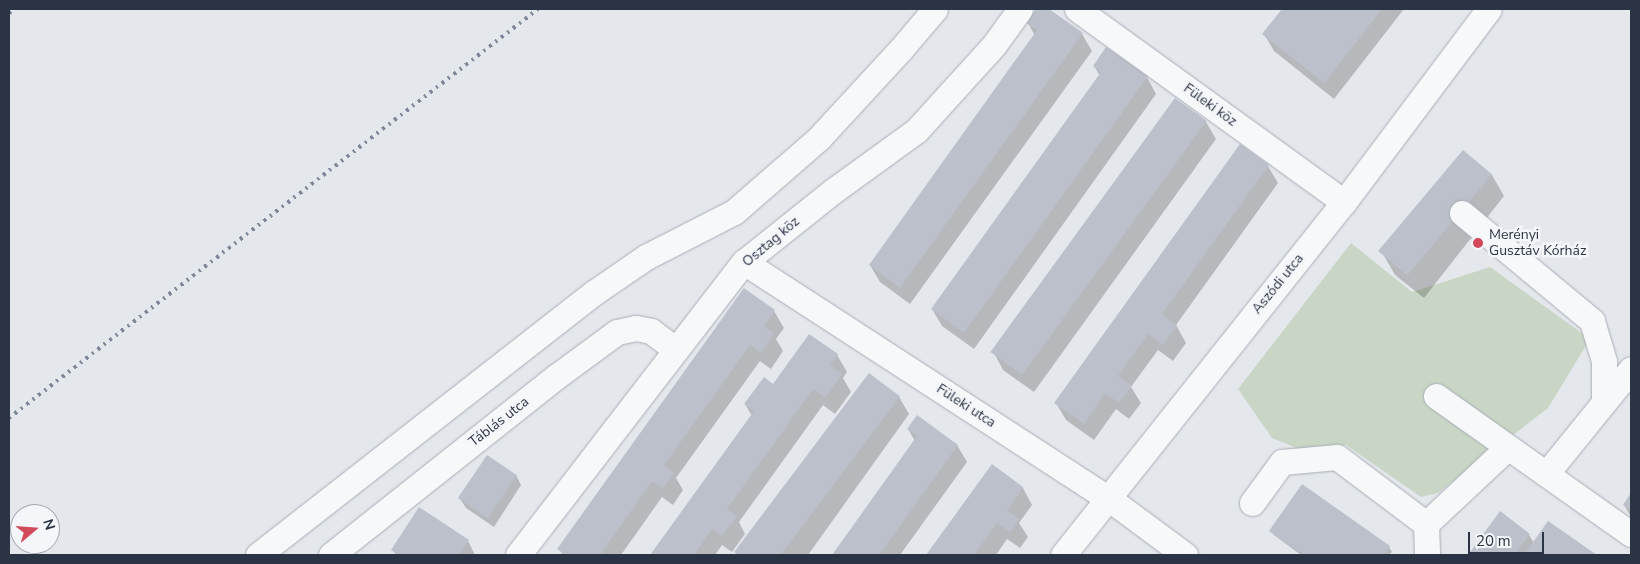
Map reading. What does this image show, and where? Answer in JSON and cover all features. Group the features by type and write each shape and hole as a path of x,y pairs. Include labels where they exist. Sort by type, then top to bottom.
{"street":[{"path":"258,555 594,292 646,257 734,212 818,138 901,49 935,9"},
{"name":"Osztag köz","path":"518,555 744,262 833,191 916,132 994,45 1020,9"},
{"name":"Füleki köz","path":"1077,9 1344,202"},
{"name":"Aszódi utca","path":"1064,555 1344,202 1489,9"},
{"path":"1462,213 1592,321 1604,361 1604,402"},
{"name":"Füleki utca","path":"744,262 1108,498 1185,555"},
{"name":"Táblás utca","path":"331,555 557,376 617,332 636,328 651,331 676,350"},
{"path":"1546,474 1631,369"},
{"path":"1436,396 1631,534"},
{"path":"1427,555 1426,524 1508,447"},
{"path":"1252,502 1282,462 1337,457 1426,524"}],"green space":[{"path":"1351,243 1412,292 1490,267 1590,339 1548,408 1438,493 1421,497 1346,445 1299,449 1272,438 1238,389"}],"building":[{"path":"1036,9 1049,9 1083,33 900,288 869,265 1037,30 1026,23"},
{"path":"1282,9 1382,9 1324,83 1262,34"},
{"path":"1106,47 1148,76 964,333 931,309 1101,72 1093,66"},
{"path":"1175,98 1207,121 1022,375 990,352"},
{"path":"1240,144 1269,165 1162,314 1177,325 1163,345 1148,334 1118,376 1132,386 1119,403 1105,393 1084,424 1054,403"},
{"path":"1463,150 1492,174 1407,276 1378,251"},
{"path":"744,288 775,310 764,326 774,333 761,353 750,345 664,465 674,473 663,489 652,481 600,555 566,555 557,549"},
{"path":"809,334 838,354 830,365 842,374 825,398 813,389 727,509 737,516 722,536 712,529 694,555 650,555 754,411 744,404 764,377 773,384"},
{"path":"869,373 900,396 781,555 738,555 734,552"},
{"path":"917,415 958,445 879,555 832,555 917,436 907,429"},
{"path":"487,455 517,475 488,518 458,498"},
{"path":"992,464 1023,487 1007,511 1019,519 1010,532 997,523 974,555 926,555"},
{"path":"1302,484 1390,546 1384,555 1304,555 1269,531"},
{"path":"1631,493 1631,511 1623,505"},
{"path":"419,507 469,540 459,555 399,555 391,550"},
{"path":"1500,511 1530,534 1514,555 1468,555"},
{"path":"1548,521 1597,555 1524,555"}],"railway":[{"path":"9,13 15,9"},
{"path":"9,418 538,9"}],"place":[{"name":"Merényi Gusztáv Kórház","path":"1478,243"}]}
